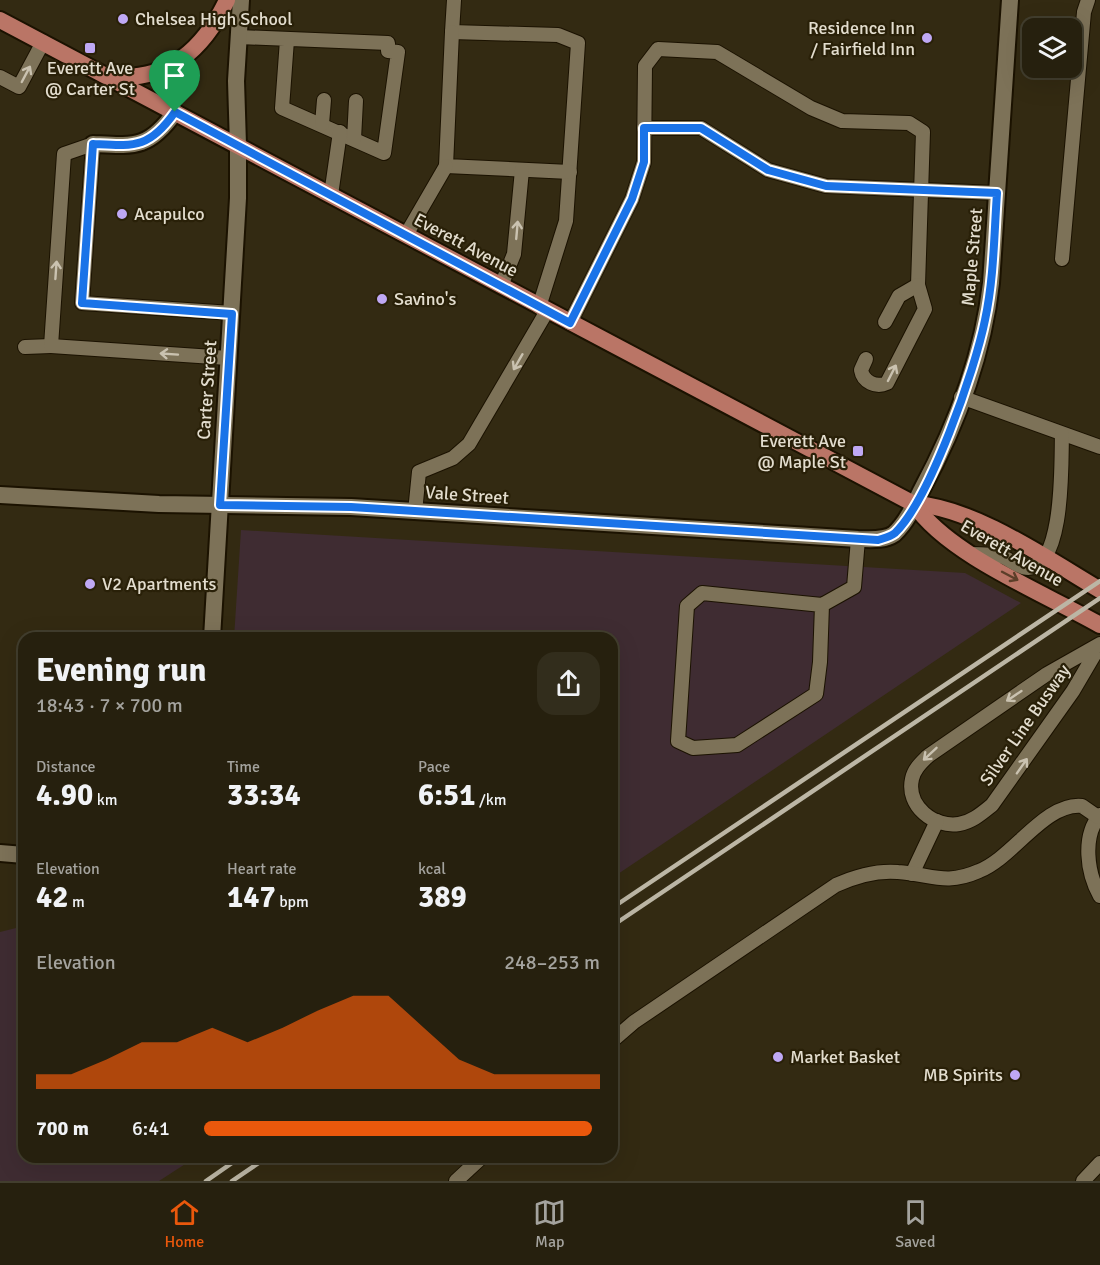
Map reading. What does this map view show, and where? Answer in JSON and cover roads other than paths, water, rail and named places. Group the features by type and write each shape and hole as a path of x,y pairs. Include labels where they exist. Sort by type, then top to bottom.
{"main road":[{"path":"104,75 150,74 181,61 203,41 227,0"},
{"name":"Everett Avenue","path":"0,20 914,504 936,530 970,554 1100,625"},
{"name":"Everett Avenue","path":"914,504 936,506 959,513 1100,590"}],"street":[{"name":"Carter Street","path":"212,632 238,198 236,91 241,0"},
{"name":"Maple Street","path":"914,504 937,459 961,397 986,319 1010,0"},
{"path":"93,144 128,145 148,141 160,132 175,112"},
{"name":"Vale Street","path":"0,495 220,505 322,506 878,540 893,535 914,504"},
{"path":"0,853 18,854"}],"lane":[{"path":"406,235 446,166 454,0"},
{"path":"1062,259 1084,12 1088,0"},
{"path":"415,512 419,472 453,458 469,444 543,309 566,221 570,172 578,44 558,35 452,32"},
{"path":"239,37 287,40 358,47 388,43 388,51 398,52 384,153 282,108 287,40"},
{"path":"0,77 19,87 43,42"},
{"path":"570,323 632,199 644,162 645,66 658,49 717,52 811,108 842,121 909,123 923,132 918,285 925,309 887,383 876,385 865,379 861,370 866,359"},
{"path":"322,124 324,100"},
{"path":"354,139 356,101"},
{"path":"644,128 701,128 768,170 826,186 997,193"},
{"path":"331,195 340,132"},
{"path":"51,346 64,154 93,144 82,303 232,314"},
{"path":"446,166 570,172"},
{"path":"501,286 514,254 522,170"},
{"path":"885,322 899,296 918,285"},
{"path":"25,347 51,346 228,358"},
{"path":"961,397 1100,447"},
{"path":"970,554 997,556 1026,568 1035,566 1043,557 1057,526 1062,435"},
{"path":"822,605 820,662 816,694 737,746 693,748 678,741 687,606 702,593 822,605 854,587 858,539"},
{"path":"912,874 937,821 924,814 915,802 912,791 912,777 921,762 936,748 1047,674 1100,644"},
{"name":"Silver Line Busway","path":"937,821 951,825 968,822 992,805 1073,692 1100,644"},
{"path":"618,1036 633,1022 836,885 872,873 912,874 936,879 951,879 981,871 1006,855 1053,813 1068,806 1082,806 1099,816 1092,828 1089,842 1091,877 1099,891"},
{"path":"456,1181 475,1163"},
{"path":"1083,1181 1100,1163"}],"railway":[{"path":"618,904 1100,581"},
{"path":"618,922 1100,598"},
{"path":"206,1181 232,1163"},
{"path":"232,1181 259,1163"}],"place":[{"name":"Chelsea High School","path":"123,19"},
{"name":"Residence Inn / Fairfield Inn","path":"927,38"},
{"name":"Everett Ave @ Carter St","path":"90,48"},
{"name":"Acapulco","path":"122,214"},
{"name":"Savino's","path":"382,299"},
{"name":"Everett Ave @ Maple St","path":"858,451"},
{"name":"V2 Apartments","path":"90,584"},
{"name":"Market Basket","path":"778,1057"},
{"name":"MB Spirits","path":"1015,1075"}]}
